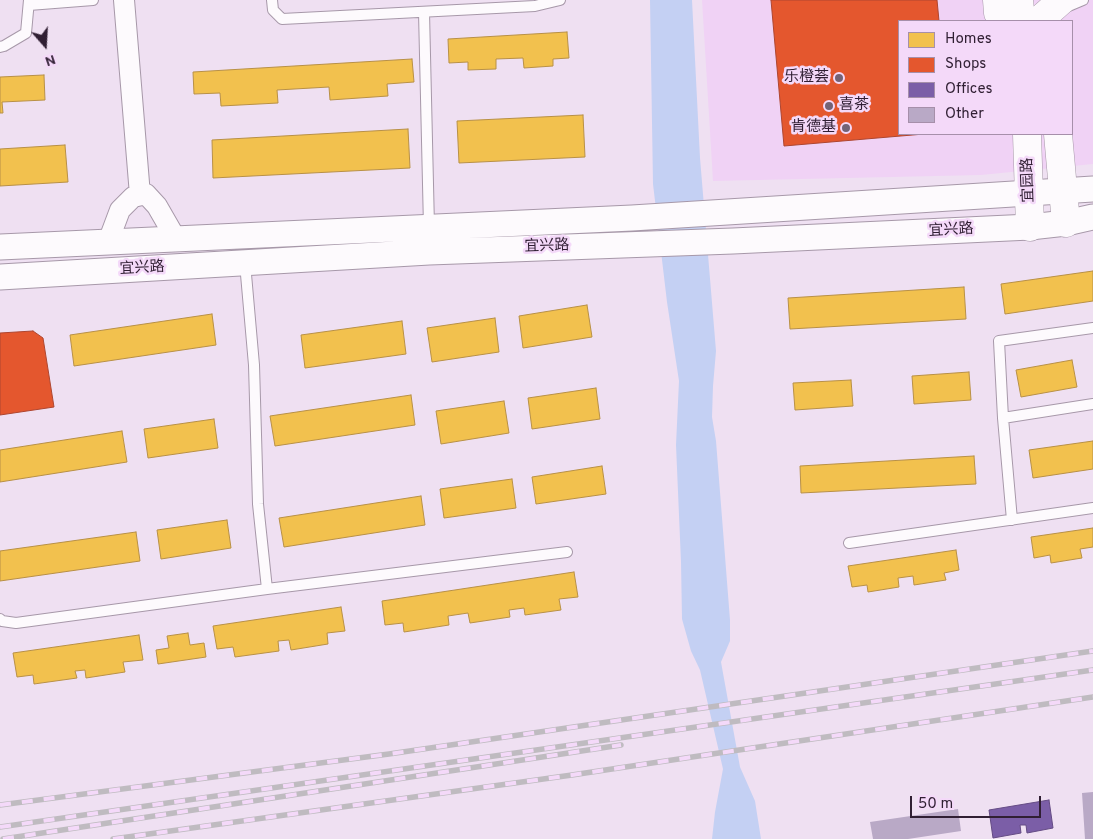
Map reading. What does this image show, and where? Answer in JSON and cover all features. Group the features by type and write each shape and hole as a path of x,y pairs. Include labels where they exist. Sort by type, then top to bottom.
{"main road":[{"path":"997,0 998,14 1007,20"},
{"path":"1019,0 1043,12"},
{"name":"宜园路","path":"1027,135 1030,227"},
{"path":"1058,135 1066,223"}],"street":[{"path":"124,0 140,195"},
{"name":"宜兴路","path":"0,247 632,218 1093,189"},
{"path":"108,242 120,210 133,197 146,194 157,206 176,239"},
{"name":"宜兴路","path":"0,277 429,252 635,243 733,241 1030,227 1066,223 1093,217"}],"lane":[{"path":"0,47 26,33 29,3 94,0"},
{"path":"272,0 274,10 282,19 535,6 560,0"},
{"path":"1043,12 1083,0"},
{"path":"424,12 430,228"},
{"path":"245,262 254,365 258,504 266,589"},
{"path":"1012,520 1003,418 999,341 1093,328"},
{"path":"1003,418 1093,404"},
{"path":"849,544 1093,508"},
{"path":"0,619 16,623 266,589 567,552"}],"shaded area":[{"path":"702,0 1093,0 1093,164 981,175 713,181"}],"water":[{"path":"650,0 692,0 700,158 716,351 712,417 716,441 730,620 730,641 721,662 740,767 755,801 761,839 712,839 723,769 700,670 691,651 682,619 676,445 679,381 667,302 653,184"}],"building: Homes":[{"path":"567,32 569,58 553,59 553,66 524,68 523,58 496,59 496,69 468,70 468,62 449,63 448,39"},
{"path":"412,59 414,82 387,84 388,96 330,100 329,87 277,90 278,103 221,106 220,93 194,94 193,72"},
{"path":"44,75 45,100 2,102 3,113 0,113 0,77"},
{"path":"583,115 585,157 459,163 457,121"},
{"path":"408,129 410,168 213,178 212,140"},
{"path":"65,145 68,182 0,186 0,149"},
{"path":"1093,271 1093,301 1005,314 1001,284"},
{"path":"964,287 966,319 790,329 788,298"},
{"path":"587,305 592,337 523,348 519,316"},
{"path":"212,314 216,345 74,366 70,335"},
{"path":"495,318 499,352 432,362 427,328"},
{"path":"402,321 406,354 305,368 301,335"},
{"path":"1072,360 1077,387 1021,397 1016,370"},
{"path":"969,372 971,400 914,404 912,376"},
{"path":"851,380 853,406 795,410 793,383"},
{"path":"596,388 600,419 532,429 528,398"},
{"path":"411,395 415,425 275,446 270,416"},
{"path":"504,401 509,433 441,444 436,411"},
{"path":"214,419 218,448 148,458 144,429"},
{"path":"122,431 127,462 0,482 0,450"},
{"path":"1093,441 1093,469 1033,478 1029,450"},
{"path":"974,456 976,484 801,493 800,466"},
{"path":"602,466 606,494 536,504 532,477"},
{"path":"512,479 516,508 444,518 440,489"},
{"path":"421,496 425,525 284,547 279,518"},
{"path":"227,520 231,548 161,559 157,530"},
{"path":"1093,528 1093,547 1080,549 1082,558 1051,563 1050,555 1034,558 1031,537"},
{"path":"136,532 140,561 0,581 0,551"},
{"path":"956,550 959,570 944,573 946,580 914,585 913,576 898,578 899,587 868,592 867,585 852,587 848,566"},
{"path":"574,572 578,597 559,599 561,610 525,615 524,608 509,610 510,617 470,623 468,613 448,616 449,625 404,632 403,623 385,625 382,601"},
{"path":"341,607 345,631 327,633 328,644 291,650 289,640 278,641 279,651 235,657 233,647 217,649 213,626"},
{"path":"188,633 190,645 204,643 206,657 158,664 156,650 169,648 167,636"},
{"path":"139,635 143,660 123,662 125,672 86,678 85,670 75,671 77,678 34,684 33,675 17,677 13,653"}],"building: Shops":[{"name":"乐橙荟","path":"771,0 937,0 939,20 898,20 898,135 912,135 784,146"},
{"path":"33,331 43,338 54,407 0,415 0,333"}],"building: Offices":[{"path":"1049,800 1053,828 1027,833 1026,825 1020,825 1021,833 993,838 989,810"}],"building: Other":[{"path":"1093,792 1093,839 1085,839 1082,793"},
{"path":"958,809 961,831 908,839 873,839 870,822"}],"railway":[{"path":"0,805 389,754 1093,651"},
{"path":"0,827 1093,670"},
{"path":"113,839 572,775 1093,697"},
{"path":"3,839 621,745"}],"place":[{"name":"乐橙荟","path":"839,78"},
{"name":"喜茶","path":"829,106"},
{"name":"肯德基","path":"846,128"}]}
